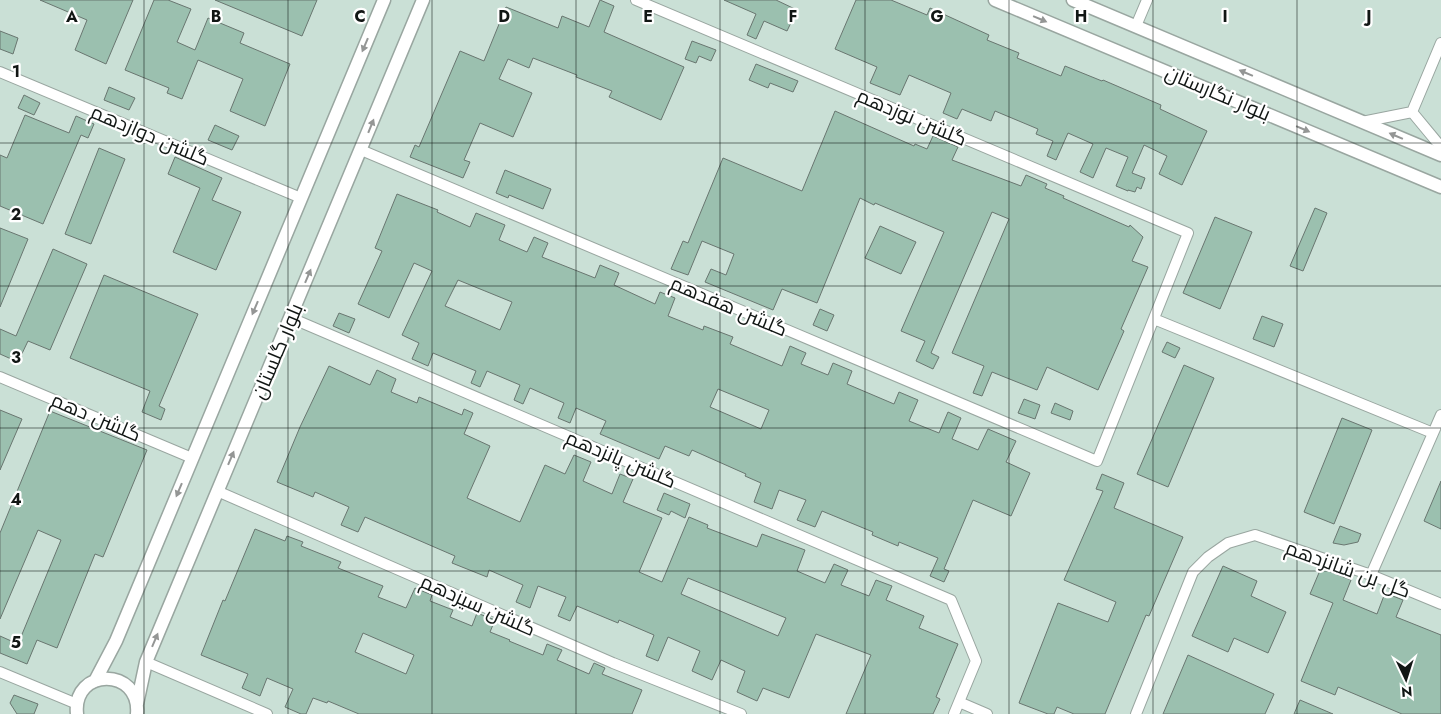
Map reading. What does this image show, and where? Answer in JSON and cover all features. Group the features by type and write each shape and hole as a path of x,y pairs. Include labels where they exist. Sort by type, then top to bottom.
{"street":[{"name":"بلوار گلستان","path":"77,709 83,690 95,681 116,641 384,0"},
{"name":"بلوار گلستان","path":"137,709 146,662 423,0"},
{"name":"گلشن نوزدهم","path":"636,0 1188,233 1154,319"},
{"name":"بلوار نگارستان","path":"995,0 1441,186"},
{"name":"بلوار نگارستان","path":"1074,0 1441,155"},
{"path":"1136,26 1147,0"},
{"path":"1412,112 1441,43"},
{"name":"گلشن دوازدهم","path":"0,72 301,198"},
{"path":"1361,122 1412,112"},
{"path":"1412,112 1441,147"},
{"name":"گلشن هفدهم","path":"361,150 1096,461 1154,319"},
{"name":"گلشن پانزدهم","path":"291,318 952,600 976,661 959,702"},
{"path":"1154,319 1433,433"},
{"name":"گلشن دهم","path":"0,377 192,458"},
{"path":"1371,575 1441,416"},
{"name":"گلشن سیزدهم","path":"217,491 613,663 741,714"},
{"name":"گل بن شانزدهم","path":"1136,714 1194,572 1208,557 1228,543 1255,535 1371,575 1441,604"},
{"path":"146,662 268,714"},
{"path":"0,672 77,709"},
{"path":"95,681 109,679 120,682 132,692 137,709"},
{"path":"954,714 959,702 987,714"}],"shaded area":[{"path":"0,0 1441,0 1441,714 0,714"}],"building":[{"path":"40,0 133,0 106,64 75,50 87,20"},
{"path":"154,0 168,0 191,9 177,42 195,50 208,18 244,33 240,43 290,64 265,126 230,111 243,79 198,60 182,99 167,93 169,88 125,70"},
{"path":"215,0 317,0 302,36"},
{"path":"600,0 614,6 604,32 684,67 661,120 609,97 612,91 576,77 577,75 533,58 529,68 508,59 499,79 532,93 513,137 480,123 464,160 470,162 463,178 410,157 415,145 419,147 460,51 484,61 506,7 558,28 562,16 589,27"},
{"path":"724,0 776,0 797,10 787,31 764,21 756,39 747,35 756,14"},
{"path":"856,0 891,0 927,15 930,8 989,35 987,40 1019,53 1017,58 1061,76 1065,66 1103,80 1161,105 1160,109 1207,131 1182,185 1159,174 1167,156 1144,145 1132,173 1145,178 1141,189 1137,187 1135,192 1128,191 1116,186 1128,157 1106,148 1093,178 1080,172 1093,144 1068,133 1056,160 1047,156 1053,141 1036,134 1038,129 995,111 991,121 962,109 957,119 943,113 951,93 909,75 900,95 870,83 877,67 835,49"},
{"path":"0,31 18,38 13,54 0,49"},
{"path":"692,41 716,50 711,61 699,56 696,63 685,59"},
{"path":"756,64 798,81 793,92 770,83 768,88 749,80"},
{"path":"109,87 135,98 129,110 104,100"},
{"path":"24,95 40,103 34,115 18,108"},
{"path":"835,111 914,146 915,144 927,149 933,136 958,147 952,160 1021,186 1026,175 1047,184 1045,188 1064,196 1063,198 1129,227 1130,225 1143,237 1132,261 1148,267 1121,329 1124,331 1098,390 1047,367 1037,390 992,372 982,396 973,393 984,366 952,353 1009,219 992,212 931,353 939,357 933,369 916,361 925,341 901,331 944,232 875,203 874,205 860,198 817,303 782,289 773,310 705,282 711,269 726,275 734,254 702,241 688,275 671,269 683,241 688,243 723,158 802,191"},
{"path":"25,115 69,133 76,116 94,124 88,138 81,135 43,224 0,206 0,155 7,158"},
{"path":"215,125 239,136 232,150 208,140"},
{"path":"99,148 125,159 91,244 65,234"},
{"path":"175,157 222,178 212,200 241,212 216,270 173,252 200,188 168,174"},
{"path":"505,170 551,189 543,209 509,195 508,198 496,193"},
{"path":"397,194 438,210 437,212 470,227 476,213 505,225 499,240 527,252 534,237 548,243 542,257 595,278 600,265 619,273 614,285 655,304 660,292 675,298 668,316 703,330 704,326 733,337 730,344 782,366 790,346 806,353 801,364 828,375 833,363 852,371 847,384 894,404 899,392 918,400 909,421 939,433 948,412 961,418 952,439 978,450 988,429 1016,441 1006,462 1030,473 1011,516 973,500 944,569 949,571 944,582 930,576 938,558 899,542 898,546 872,535 873,532 822,511 815,527 797,520 806,500 779,490 772,509 754,502 761,483 745,476 746,474 692,450 689,456 665,446 659,459 600,434 606,421 576,408 570,423 558,418 564,403 530,388 523,404 514,400 520,385 487,371 480,387 471,383 476,371 433,353 428,366 412,359 419,343 402,335 432,271 414,263 389,318 358,304 382,251 375,248","holes":["458,280 512,302 500,330 445,306","718,389 769,410 761,429 710,407"]},
{"path":"1315,208 1327,213 1303,271 1290,266"},
{"path":"1215,217 1252,232 1220,309 1183,293"},
{"path":"880,226 916,242 901,274 865,258"},
{"path":"0,228 28,239 0,307"},
{"path":"53,249 87,264 50,350 28,341 18,362 0,354 0,329 16,336"},
{"path":"104,275 198,314 159,406 165,409 161,420 142,412 150,391 70,358"},
{"path":"820,309 834,315 827,331 813,325"},
{"path":"339,313 355,319 349,333 333,326"},
{"path":"1262,316 1283,324 1274,347 1253,339"},
{"path":"1167,342 1180,348 1175,358 1162,352"},
{"path":"1184,365 1214,378 1168,487 1137,474"},
{"path":"329,366 370,385 377,370 396,379 391,392 417,403 419,397 462,415 464,409 473,413 464,434 490,446 467,498 520,522 545,465 565,474 574,455 591,462 583,481 612,494 620,474 633,479 623,502 662,518 639,572 662,582 689,517 708,525 707,528 757,547 762,534 805,550 797,571 825,583 834,564 848,570 841,585 869,596 876,580 892,586 886,600 924,616 919,628 958,644 936,697 940,699 933,714 846,714 871,655 816,634 789,698 763,688 757,701 737,692 745,671 721,660 712,680 692,671 700,651 668,637 658,661 646,656 654,635 619,620 618,623 577,606 570,621 558,616 566,597 538,586 530,608 516,602 523,585 489,570 487,577 452,563 455,556 365,517 358,532 341,525 349,507 315,492 313,497 277,482 300,427","holes":["688,578 786,618 778,636 681,594"]},
{"path":"1024,399 1040,405 1035,419 1018,413"},
{"path":"1055,403 1073,411 1070,420 1051,413"},
{"path":"0,410 22,419 0,470"},
{"path":"50,411 147,450 103,557 95,554 57,648 37,640 27,664 0,653 0,636 18,644 61,540 38,530 0,619 0,533"},
{"path":"1342,418 1372,430 1334,524 1304,512"},
{"path":"1102,474 1124,483 1114,508 1183,537 1149,616 1146,615 1105,714 1074,714 1057,707 1054,714 1048,714 1019,703 1058,603 1108,622 1116,602 1064,580 1103,491 1096,489"},
{"path":"1441,481 1441,529 1424,521"},
{"path":"664,493 690,504 685,518 671,511 669,515 657,510"},
{"path":"1340,526 1361,534 1358,542 1344,545 1333,543"},
{"path":"255,529 285,541 287,536 303,542 301,546 341,562 338,568 383,586 378,597 406,608 415,588 432,595 430,601 453,610 450,617 472,626 477,613 495,620 490,632 509,641 543,655 547,644 562,650 557,660 589,674 594,663 605,668 602,674 642,690 632,714 359,714 328,701 327,703 313,698 306,714 301,714 285,707 293,689 267,678 260,696 242,688 248,674 201,655 223,600 225,601","holes":["363,633 414,655 406,674 355,652"]},
{"path":"1223,566 1257,581 1251,596 1286,612 1268,653 1234,638 1228,652 1192,636"},
{"path":"1321,568 1351,580 1343,600 1377,614 1385,593 1403,600 1396,617 1441,635 1441,714 1402,714 1338,687 1335,695 1301,681 1333,603 1310,594"},
{"path":"1188,655 1274,694 1265,714 1163,714"},
{"path":"14,695 38,704 34,714 17,714 10,703"},
{"path":"1300,700 1333,714 1294,714"}]}
